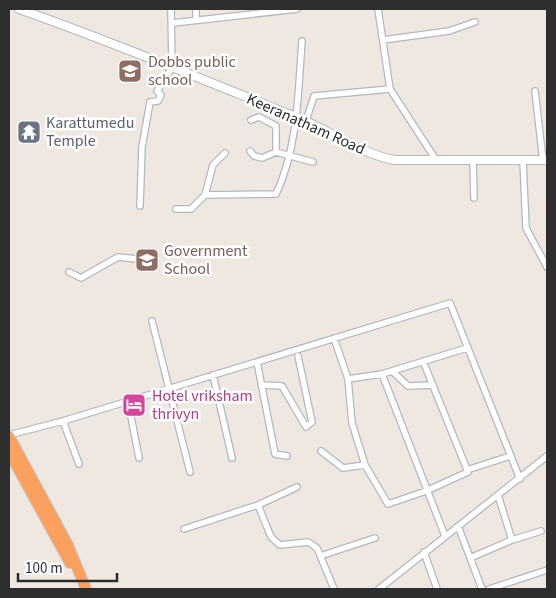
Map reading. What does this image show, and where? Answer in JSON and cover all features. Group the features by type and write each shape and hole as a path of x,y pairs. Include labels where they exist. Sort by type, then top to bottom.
{"highway":[{"path":"9,436 68,545 86,589 10,457"}],"street":[{"name":"Keeranatham Road","path":"19,9 92,35 306,121 378,157 394,160 545,161"},
{"path":"140,206 142,147 150,102 158,102 161,95 157,91 172,68 173,23 171,9"},
{"path":"196,9 196,19"},
{"path":"220,9 221,16"},
{"path":"173,23 244,11 297,9"},
{"path":"378,9 390,89 436,160"},
{"path":"383,40 450,31 475,22"},
{"path":"206,195 276,194 284,176 296,117 302,41"},
{"path":"306,121 314,96 390,89"},
{"path":"535,91 545,161"},
{"path":"251,120 259,117 276,126 276,152"},
{"path":"250,151 254,156 262,158 276,152 313,162"},
{"path":"176,209 191,209 206,195 212,165 225,153"},
{"path":"472,161 474,198"},
{"path":"523,162 526,228 547,267"},
{"path":"69,272 81,278 118,257 138,258"},
{"path":"9,436 450,303 520,479"},
{"path":"152,321 190,472"},
{"path":"334,338 348,379 352,423 365,465 388,504 426,491 468,472 467,470 510,456"},
{"path":"348,379 382,374 467,348"},
{"path":"262,385 282,386 306,426 312,422 298,356"},
{"path":"423,361 467,470"},
{"path":"257,362 275,454 287,456"},
{"path":"392,371 408,386 433,386"},
{"path":"382,374 445,536"},
{"path":"213,375 232,458"},
{"path":"128,401 139,458"},
{"path":"63,421 79,464"},
{"path":"321,451 343,468 365,465"},
{"path":"383,588 424,552 520,479 547,456"},
{"path":"184,529 258,505 297,487"},
{"path":"498,495 512,540"},
{"path":"258,505 271,537 280,545 308,542 317,548 334,589"},
{"path":"458,526 482,589"},
{"path":"470,558 512,540 541,531"},
{"path":"320,556 375,538"},
{"path":"424,552 437,589"},
{"path":"489,589 547,570"}],"place":[{"name":"Dobbs public school","path":"130,71"},
{"name":"Karattumedu Temple","path":"29,132"},
{"name":"Government School","path":"147,260"},
{"name":"Hotel vriksham thrivyn","path":"134,405"}]}
